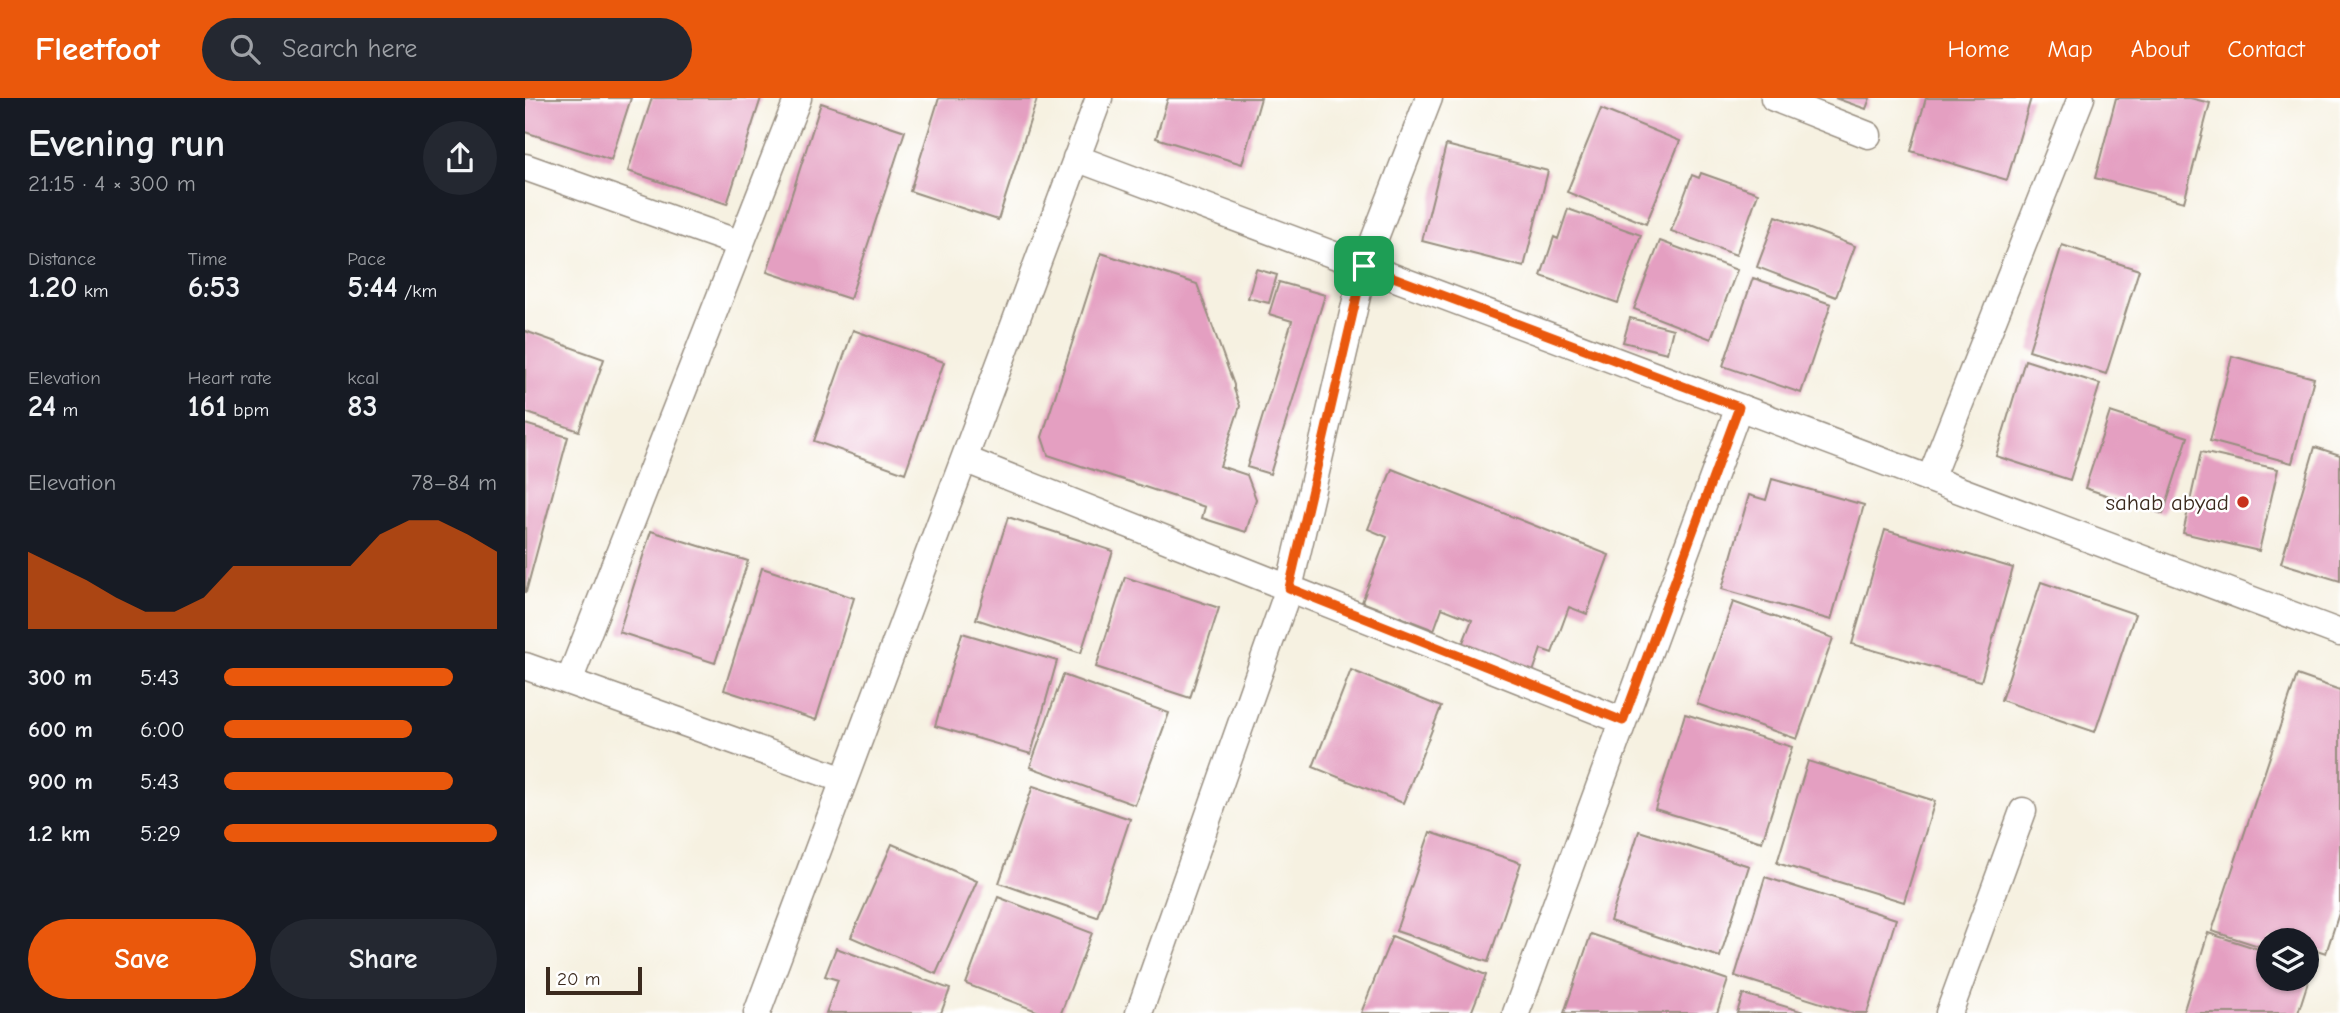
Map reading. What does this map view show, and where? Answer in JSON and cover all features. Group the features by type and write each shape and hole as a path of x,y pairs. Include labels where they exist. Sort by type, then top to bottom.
{"street":[{"path":"569,681 798,98"},
{"path":"757,1013 1099,98"},
{"path":"1139,1013 1289,588 1364,266 1429,98"},
{"path":"1774,98 1868,135"},
{"path":"1930,479 2081,98"},
{"path":"1076,158 2340,633"},
{"path":"525,167 741,244"},
{"path":"1516,1013 1739,407"},
{"path":"964,459 1623,721"},
{"path":"525,666 844,780"},
{"path":"1949,1013 2022,811"}],"building":[{"path":"525,98 631,98 611,160 525,132"},
{"path":"652,98 761,98 727,204 628,171"},
{"path":"939,98 1037,99 998,220 910,191"},
{"path":"1168,98 1261,98 1242,164 1156,138"},
{"path":"1835,98 1870,98 1866,109"},
{"path":"1926,98 2031,98 2007,180 1911,151"},
{"path":"2116,98 2190,98 2210,103 2184,202 2095,178"},
{"path":"821,103 905,131 850,299 767,272"},
{"path":"1601,109 1680,141 1646,224 1567,192"},
{"path":"1446,145 1548,171 1524,267 1422,241"},
{"path":"1701,173 1758,193 1736,255 1671,231 1692,175 1699,178"},
{"path":"1568,209 1641,235 1618,303 1541,276 1554,237 1558,239"},
{"path":"1776,216 1855,246 1836,297 1757,267"},
{"path":"1660,241 1737,270 1711,339 1634,309"},
{"path":"2062,245 2139,270 2106,374 2029,350"},
{"path":"1101,253 1197,284 1240,406 1220,466 1247,475 1256,499 1246,532 1202,518 1205,507 1048,455 1042,437"},
{"path":"1256,269 1277,275 1269,303 1248,298"},
{"path":"1753,278 1831,304 1801,393 1723,366"},
{"path":"1279,282 1325,295 1270,474 1247,467 1292,321 1269,314"},
{"path":"1630,318 1673,329 1667,353 1623,342"},
{"path":"853,330 944,362 905,473 814,441"},
{"path":"525,331 604,359 579,431 525,412"},
{"path":"2232,356 2314,378 2292,463 2210,441"},
{"path":"2025,360 2100,384 2070,480 1996,456"},
{"path":"2110,412 2188,437 2163,514 2085,488"},
{"path":"525,424 568,437 526,592 525,592"},
{"path":"2315,447 2340,455 2340,581 2281,563"},
{"path":"2201,452 2278,469 2259,551 2183,533"},
{"path":"1392,469 1609,555 1587,614 1569,607 1552,653 1541,649 1533,672 1462,645 1472,620 1442,608 1434,630 1362,602 1387,537 1368,529"},
{"path":"1772,479 1864,505 1831,620 1722,589 1749,495 1766,500"},
{"path":"1008,517 1113,551 1081,653 976,619"},
{"path":"1885,530 2013,568 1981,681 1852,644"},
{"path":"651,531 748,561 715,663 619,632"},
{"path":"762,568 854,598 816,720 724,690"},
{"path":"1125,577 1219,608 1190,698 1096,667"},
{"path":"2041,582 2135,614 2095,732 2001,700"},
{"path":"1733,602 1833,638 1797,739 1697,704"},
{"path":"962,633 1057,661 1031,754 935,726"},
{"path":"1351,670 1441,707 1403,803 1313,767"},
{"path":"1063,675 1169,713 1135,805 1030,767"},
{"path":"2297,675 2340,690 2340,910 2326,953 2319,951 2319,928 2256,928 2256,945 2212,931"},
{"path":"1685,714 1792,747 1762,842 1655,809"},
{"path":"1808,761 1935,801 1904,902 1777,863"},
{"path":"1033,786 1130,819 1097,917 999,883"},
{"path":"1639,831 1749,866 1720,957 1610,921"},
{"path":"1430,832 1521,863 1488,962 1396,931"},
{"path":"892,844 977,881 936,974 851,937"},
{"path":"1765,877 1896,919 1867,1013 1853,1013 1735,976"},
{"path":"998,897 1092,933 1061,1013 1042,1013 966,984"},
{"path":"2208,933 2256,948 2256,991 2305,991 2298,1013 2183,1013"},
{"path":"1591,934 1728,980 1717,1013 1564,1013"},
{"path":"1392,936 1486,975 1471,1013 1361,1013"},
{"path":"836,948 950,989 941,1013 826,1013 838,980 825,976"},
{"path":"1743,994 1804,1012 1804,1013 1737,1013"}],"place":[{"name":"sahab abyad","path":"2243,502"}],"route":[{"path":"1364,266 1739,407 1623,721 1289,588 1364,266"}]}
